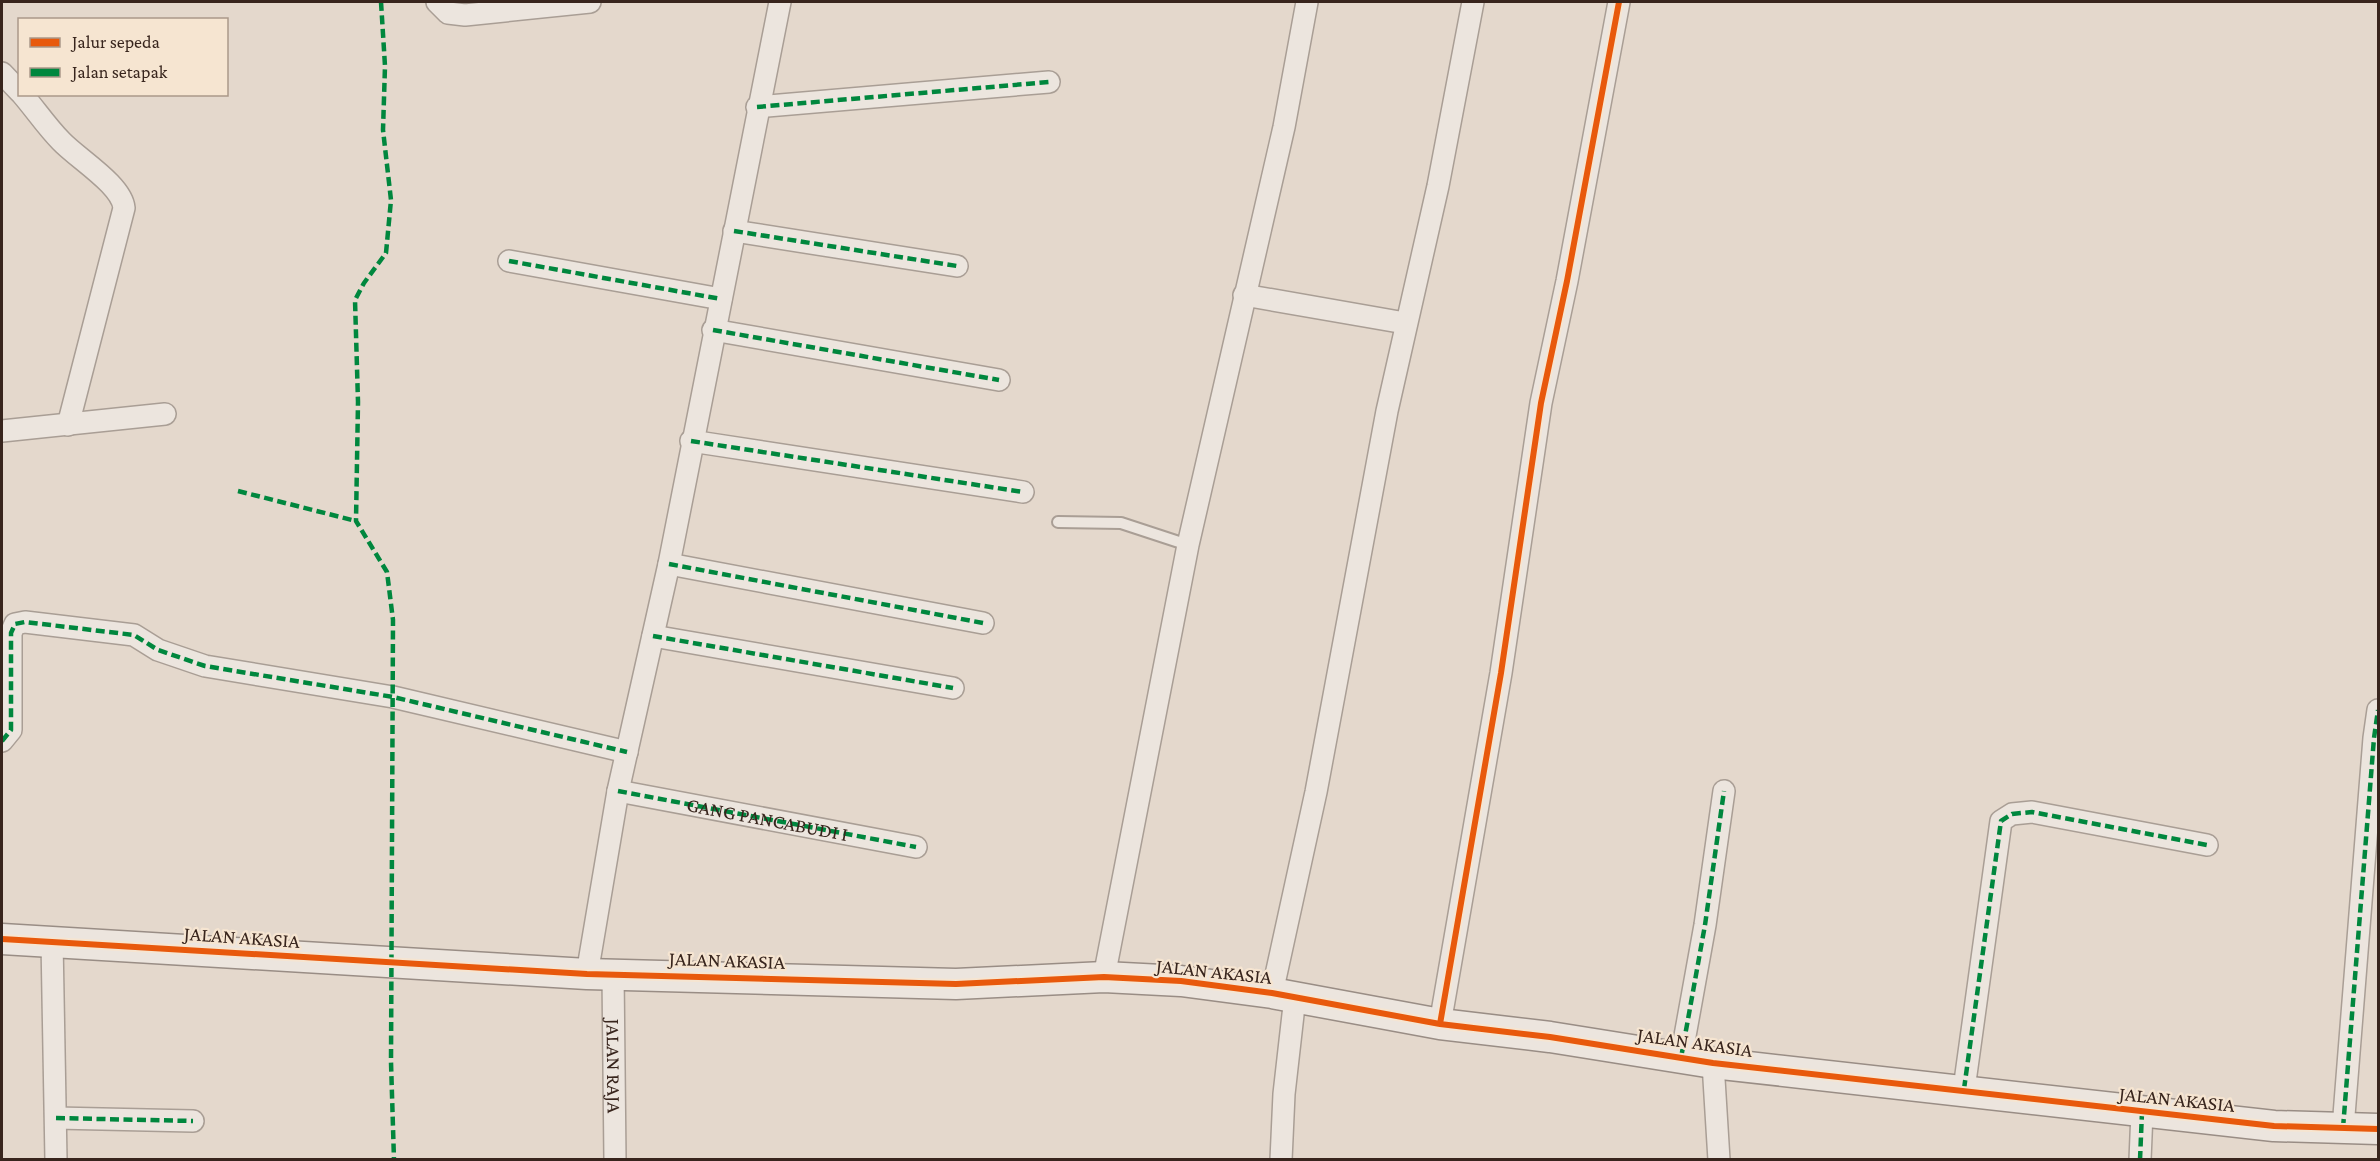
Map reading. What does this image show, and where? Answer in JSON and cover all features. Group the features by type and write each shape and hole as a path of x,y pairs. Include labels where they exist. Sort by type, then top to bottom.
{"street":[{"path":"436,2 448,13 465,15 590,2"},
{"name":"JALAN RAJA","path":"615,1160 600,974 618,791 669,564 691,441 780,2"},
{"path":"1104,977 1188,545 1284,128 1307,2"},
{"path":"1281,1160 1284,995 1316,792 1406,323 1438,186 1473,2"},
{"path":"1440,1024 1501,673 1541,403 1569,270 1619,2"},
{"path":"2,73 18,90"},
{"path":"757,107 1049,82"},
{"path":"23,96 60,141 116,189 123,200 124,208 68,424"},
{"path":"734,231 957,266"},
{"path":"509,261 721,299"},
{"path":"1245,295 1406,323"},
{"path":"713,330 999,380"},
{"path":"2,431 165,414"},
{"path":"691,441 1023,492"},
{"path":"669,564 983,623"},
{"path":"2,741 11,730 12,633 15,624 25,622 134,635 158,650 204,666 393,697 627,752"},
{"path":"653,636 953,688"},
{"path":"2343,1128 2374,738 2379,710"},
{"name":"GANG PANCABUDI I","path":"618,791 916,847"},
{"path":"1681,1058 1705,926 1724,791"},
{"path":"1964,1089 2001,820 2012,814 2032,812 2207,845"},
{"name":"JALAN AKASIA","path":"2,939 600,974 956,984 1104,977 1181,981 1284,995 1440,1024 1550,1037 1713,1063 1964,1089 2274,1126 2379,1129"},
{"path":"52,941 56,1160"},
{"path":"1713,1063 1719,1160"},
{"path":"2140,1160 2142,1112"},
{"path":"56,1118 193,1121"}],"lane":[{"path":"1058,522 1121,524 1188,545"}],"marked path":[{"path":"381,2 385,66 383,130 391,200 386,253 364,283 355,300 358,402 356,521 387,572 393,620 391,1062 394,1160"},
{"path":"757,107 1049,82"},
{"path":"734,231 957,266"},
{"path":"509,261 721,299"},
{"path":"713,330 999,380"},
{"path":"691,441 1023,492"},
{"path":"238,491 356,521"},
{"path":"669,564 983,623"},
{"path":"2,741 11,730 11,633 15,624 25,622 134,635 158,650 205,666 393,697 627,752"},
{"path":"653,636 953,688"},
{"path":"2343,1128 2378,710"},
{"path":"618,791 916,847"},
{"path":"1681,1058 1705,925 1724,791"},
{"path":"1964,1089 2001,821 2012,814 2032,812 2207,845"},
{"path":"2140,1160 2142,1112"},
{"path":"56,1118 193,1121"}],"cycle path":[{"path":"1440,1024 1501,673 1541,403 1567,281 1619,2"},
{"path":"2,939 587,974 956,984 1104,977 1181,981 1272,993 1440,1024 1550,1037 1713,1063 2274,1126 2378,1129"}]}
